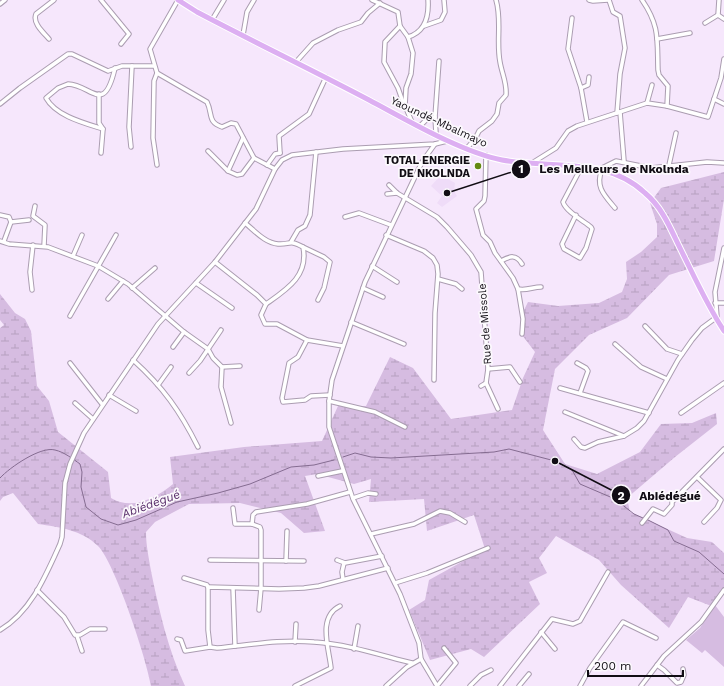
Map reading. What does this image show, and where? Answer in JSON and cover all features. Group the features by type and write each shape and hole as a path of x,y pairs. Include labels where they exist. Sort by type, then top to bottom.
{"highway":[{"name":"Yaoundé-Mbalmayo","path":"178,0 212,20 412,122 467,148 503,160 582,166 601,169 630,181 657,205 668,222 716,319 724,331"}],"street":[{"path":"0,4 5,0"},
{"path":"49,39 35,21 34,17 54,0"},
{"path":"101,0 129,34 121,44"},
{"path":"178,0 151,44 150,49 157,73 207,102 211,119 218,126 222,128 231,123 236,124 254,158 275,169"},
{"path":"212,20 224,0"},
{"path":"243,35 247,12 254,0"},
{"path":"374,0 398,12 400,26 408,37 413,54 411,74 406,88 405,106"},
{"path":"424,26 428,0"},
{"path":"408,37 417,33 424,26 441,20 445,12 444,0"},
{"path":"467,148 475,139 479,131 492,121 497,114 499,103 506,96 505,79 500,61 498,10 496,0"},
{"path":"589,0 608,0 614,12 620,16 625,40 619,112 624,161"},
{"path":"642,0 654,20 657,39 659,75 668,86 666,106"},
{"path":"718,15 719,0"},
{"path":"296,62 313,43 332,32 361,22 368,13 380,3"},
{"path":"718,15 724,19"},
{"path":"705,23 718,15"},
{"path":"572,18 568,49 582,88 587,122"},
{"path":"400,26 385,42 384,62 398,88 412,122"},
{"path":"657,39 690,33"},
{"path":"0,104 68,54 72,54 104,70 122,66 154,66"},
{"path":"532,163 556,148 568,131 587,122 647,103 666,106 706,117 710,116 724,59"},
{"path":"436,133 434,117 439,61"},
{"path":"131,147 129,127 132,66"},
{"path":"103,129 71,117 46,100 46,97 58,88 68,84 91,93 99,94 110,87 115,68"},
{"path":"156,165 153,138 154,81 157,73"},
{"path":"280,153 279,136 309,114 326,77"},
{"path":"582,88 588,84 589,77"},
{"path":"647,103 652,86"},
{"path":"99,94 99,123 103,129 101,153"},
{"path":"714,99 724,104"},
{"path":"420,126 427,119 434,117"},
{"path":"669,165 676,133"},
{"path":"228,171 243,138"},
{"path":"0,630 16,619 27,606 37,590 62,537 64,495 70,464 84,434 102,404 165,316 215,262 256,209 275,169 287,157 316,152 370,147 435,144 450,140"},
{"path":"435,144 422,162 404,197 363,288 332,380 329,400 329,427 350,492 396,584 419,643 421,659 437,686 456,663 444,648"},
{"path":"208,152 234,175 242,174 254,158"},
{"path":"291,242 298,230 305,226 310,215 316,152"},
{"path":"267,165 275,154 280,153 287,157"},
{"path":"486,155 485,196 484,201 476,209 483,235 490,242 501,262 513,278 518,290 522,319 522,334"},
{"path":"615,208 599,184 601,169 610,162 624,161 651,168 707,162 724,163"},
{"path":"576,215 562,244 564,249 580,258 586,248 592,229 576,215 565,206 564,202 582,166"},
{"name":"Rue de Missole","path":"389,184 397,193 447,226 471,255 482,272 488,369 486,383"},
{"path":"387,194 397,193"},
{"path":"35,206 33,216 45,225 44,246"},
{"path":"345,217 359,213 391,225"},
{"path":"0,215 9,217 11,222"},
{"path":"11,222 29,220"},
{"path":"11,222 2,241 9,244 44,246 98,266 123,281 184,332 208,349 213,358 222,367 222,387 231,423"},
{"path":"245,223 267,241 278,244 291,242 324,257 330,262 324,288 318,300"},
{"path":"70,316 116,234"},
{"path":"73,256 82,235"},
{"path":"386,235 428,253 437,265 438,279 435,313 434,380"},
{"path":"32,290 30,272 34,245"},
{"path":"303,247 303,263 296,279 290,287 266,304 261,315 265,324 277,324 307,340 343,346"},
{"path":"574,439 581,447 585,448 598,442 624,436 637,428 649,413 682,354 702,328 716,319 718,315 715,303 715,292 722,264 724,248"},
{"path":"501,262 514,256 518,257 522,264"},
{"path":"215,262 257,295 266,304"},
{"path":"372,266 397,282"},
{"path":"132,288 155,268"},
{"path":"438,279 456,284 462,289"},
{"path":"108,299 123,281"},
{"path":"196,283 232,308"},
{"path":"518,290 523,291 533,287 541,287"},
{"path":"363,288 382,297"},
{"path":"715,303 724,303"},
{"path":"351,322 404,344"},
{"path":"645,326 666,349 682,354"},
{"path":"189,373 222,330"},
{"path":"174,347 184,332"},
{"path":"307,340 298,357 289,364 282,398 283,402 305,400 311,396 330,395"},
{"path":"615,344 641,367 667,379"},
{"path":"133,360 174,403 198,447"},
{"path":"70,363 102,404"},
{"path":"577,363 586,368 588,371 580,393"},
{"path":"222,367 240,366"},
{"path":"158,385 171,367"},
{"path":"488,369 510,367 520,382"},
{"path":"481,386 486,383 498,409"},
{"path":"681,413 724,383"},
{"path":"560,388 649,413"},
{"path":"109,395 136,412"},
{"path":"329,400 376,412 405,427"},
{"path":"75,403 93,419"},
{"path":"565,412 624,436"},
{"path":"642,522 653,509 664,514 672,505 672,502 724,449"},
{"path":"318,476 342,471"},
{"path":"697,477 721,500 717,508 704,522"},
{"path":"252,524 253,515 256,512 307,504 350,492"},
{"path":"353,498 368,493 376,494"},
{"path":"233,508 235,524 252,524 260,527 261,530 261,588 259,610"},
{"path":"371,534 414,524 440,511 450,513 465,522"},
{"path":"286,562 287,531"},
{"path":"396,584 488,548"},
{"path":"337,560 344,563 382,556"},
{"path":"210,560 260,562 304,561"},
{"path":"343,579 342,572 344,563"},
{"path":"184,578 207,584 208,587 304,588 319,586 388,568"},
{"path":"500,686 552,619 572,624 580,621 608,572"},
{"path":"208,587 208,630 210,647"},
{"path":"233,588 235,646"},
{"path":"37,590 60,612 73,633 77,636 82,651"},
{"path":"641,686 664,656 701,622 724,590"},
{"path":"295,686 331,668 326,643 330,613 340,606"},
{"path":"580,686 590,668 623,622 656,638"},
{"path":"295,642 296,624"},
{"path":"354,649 358,626"},
{"path":"77,636 90,629 105,628"},
{"path":"541,632 555,649"},
{"path":"177,639 181,640 185,651 210,647 268,644 273,642 326,643 412,663"},
{"path":"386,686 412,663 421,659"},
{"path":"657,665 677,683 681,682 684,675 683,669"},
{"path":"470,686 481,675 491,670"},
{"path":"519,686 529,674"}],"shaded area":[{"path":"441,175 455,183 454,191 457,196 442,207 437,203 442,196 431,186"}],"green space":[{"path":"724,172 724,199 714,261 669,275 627,318 589,335 555,369 543,430 565,464 597,474 640,452 661,424 692,423 716,413 717,424 627,498 630,512 687,538 712,542 724,553 724,593 714,607 688,597 669,628 621,585 599,560 556,536 539,558 547,573 529,582 540,604 484,657 471,649 430,660 409,610 425,600 429,580 485,549 474,515 427,531 424,499 369,502 371,479 354,484 317,474 305,476 325,531 304,533 281,513 240,503 189,504 155,522 146,532 151,571 161,615 169,644 185,686 151,686 137,635 121,591 113,571 98,546 85,536 70,530 38,524 13,493 3,497 0,501 0,328 4,325 0,320 0,294 15,313 25,319 31,331 37,386 49,401 58,432 108,472 111,498 119,502 135,503 144,501 159,494 173,484 170,457 244,447 322,441 338,406 366,406 390,357 413,368 451,419 512,410 523,378 535,352 522,335 523,312 528,302 558,306 599,303 622,292 627,279 626,262 641,252 657,237 657,224 650,203 661,188"},
{"path":"715,605 724,617 724,667 705,650 702,653 686,640 700,628"}],"waterway":[{"name":"Abiédégué","path":"343,457 355,453 371,457 391,458 494,452 509,449 555,461 572,470 580,484 615,499 634,514 643,518"},
{"name":"Abiédégué","path":"0,478 18,463 34,454 49,450 58,451 80,464 82,472 81,487 86,507 101,519 118,525 136,520 177,502 250,484 291,467 314,465 334,460"},
{"name":"Abiédégué","path":"646,519 668,530 674,541 699,552 724,574"}],"place":[{"name":"TOTAL ENERGIE DE NKOLNDA","path":"478,166"},
{"name":"Les Meilleurs de Nkolnda","path":"447,193"},
{"name":"Abiédégué","path":"555,461"}]}
